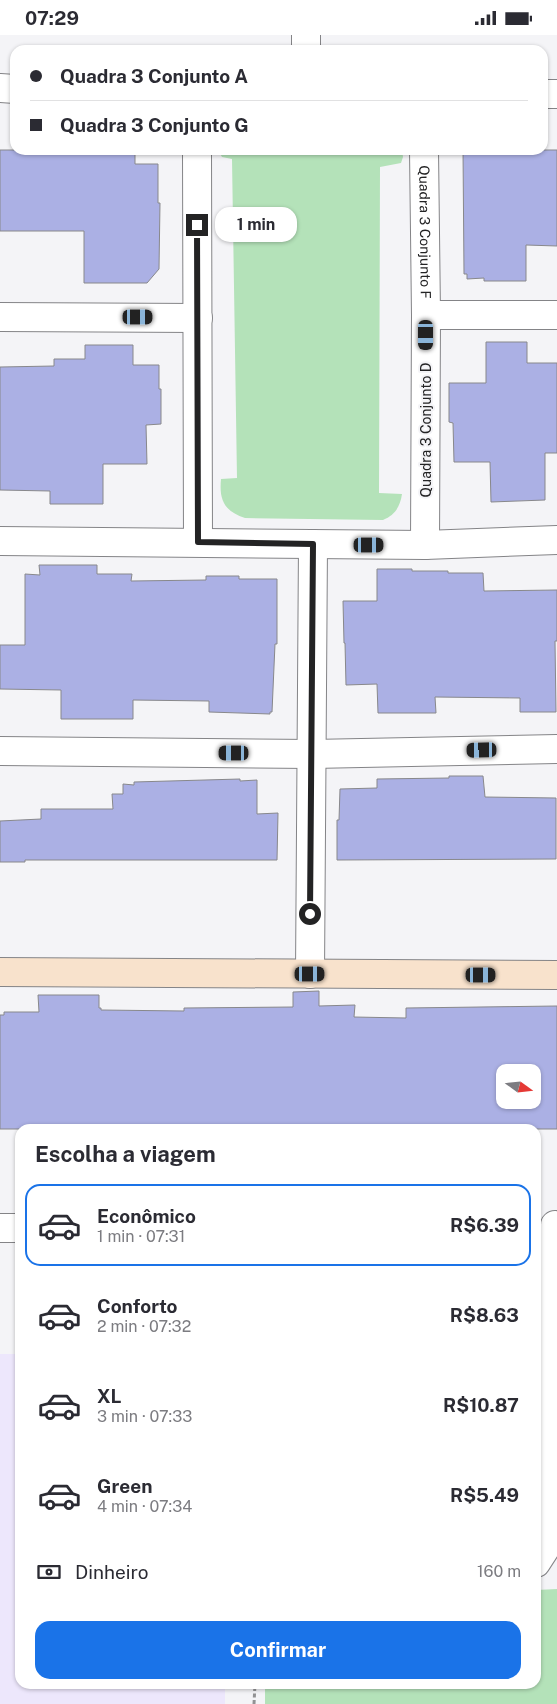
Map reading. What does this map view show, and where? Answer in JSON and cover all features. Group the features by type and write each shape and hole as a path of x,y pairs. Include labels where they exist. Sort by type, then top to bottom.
{"street":[{"path":"197,155 198,542"},
{"name":"Quadra 3 Conjunto F","path":"424,155 426,315"},
{"path":"426,315 557,315"},
{"name":"Quadra 3 Conjunto D","path":"425,545 426,315"},
{"path":"0,317 198,317"},
{"path":"0,541 425,545 557,539"},
{"path":"310,974 313,544"},
{"path":"0,751 312,754 557,749"},
{"path":"0,972 557,975"},
{"path":"541,1555 547,1546 549,1225"},
{"path":"0,1228 15,1228"}],"path":[{"path":"254,1689 254,1704"}],"shaded area":[{"path":"0,1354 15,1354 15,1689 225,1689 225,1704 0,1704"}],"green space":[{"path":"221,155 403,155 401,163 380,167 379,493 402,494 396,510 391,516 383,520 245,518 232,512 224,504 221,493 221,479 237,478 232,159"},
{"path":"557,1589 557,1704 265,1704 265,1689 541,1689 541,1590"}],"building":[{"path":"0,150 10,150 10,155 135,155 135,164 158,164 158,203 160,203 159,269 147,283 84,283 84,231 0,231"},
{"path":"548,150 557,150 557,246 526,245 526,281 484,281 484,278 467,279 467,274 464,274 463,155 548,155"},
{"path":"486,342 527,342 527,363 557,363 557,453 545,453 545,500 491,502 490,462 454,462 453,423 449,422 449,383 486,383"},
{"path":"85,345 133,345 133,365 159,365 161,424 146,425 147,464 103,464 103,504 50,504 50,491 0,490 0,367 54,366 54,359 85,359"},
{"path":"39,565 97,565 97,574 132,574 131,581 206,580 206,576 239,576 239,579 277,579 277,644 275,644 272,712 270,714 209,712 209,701 133,700 133,719 61,719 61,690 0,689 0,645 25,645 25,574 40,575"},
{"path":"377,569 483,573 484,591 557,590 557,641 555,641 556,712 520,712 520,698 435,697 436,713 378,713 377,684 346,685 343,601 377,601"},
{"path":"449,776 483,776 485,797 556,798 556,859 337,860 337,820 339,820 340,789 377,788 377,779 449,778"},
{"path":"240,779 240,781 257,780 257,814 278,813 277,860 25,860 25,862 0,862 0,821 41,819 41,809 113,809 112,794 123,794 123,784 134,785 134,782"},
{"path":"319,991 319,1006 355,1005 354,1017 406,1018 406,1008 557,1006 557,1129 541,1129 541,1124 15,1124 15,1129 0,1129 0,1015 4,1015 4,1012 39,1012 38,995 99,995 99,1008 101,1010 184,1011 184,1008 293,1007 293,992"}],"route":[{"path":"197,225 198,542 313,544 310,914"}]}
